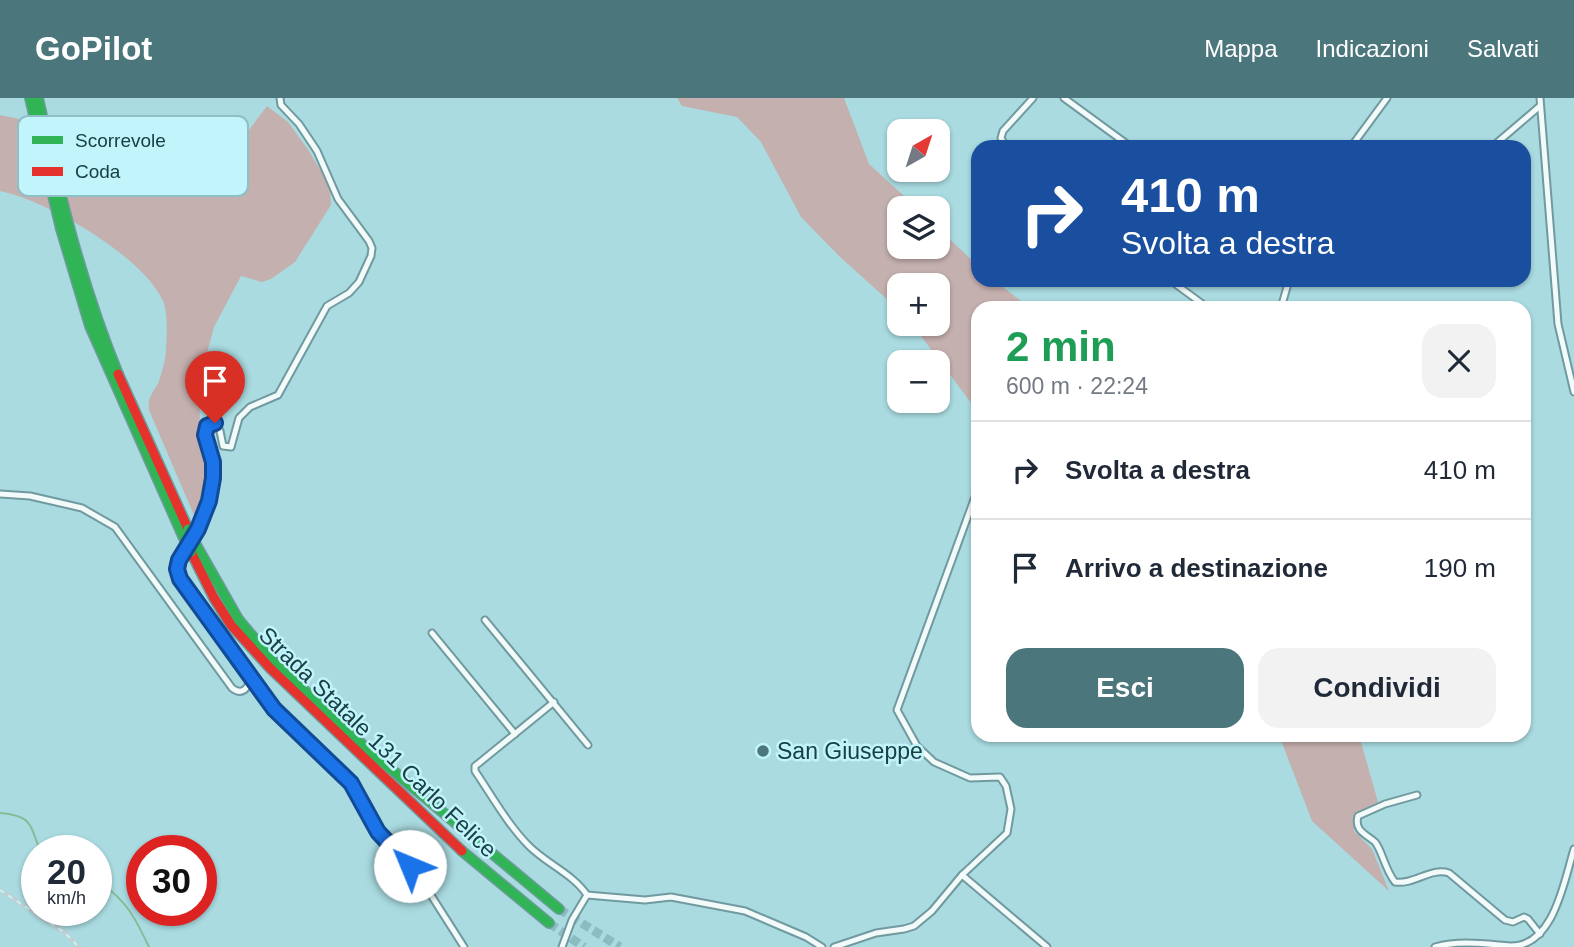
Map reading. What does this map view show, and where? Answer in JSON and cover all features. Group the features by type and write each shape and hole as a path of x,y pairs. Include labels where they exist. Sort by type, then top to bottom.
{"highway":[{"name":"Strada Statale 131 Carlo Felice","path":"30,98 35,116"},
{"name":"Strada Statale 131 Carlo Felice","path":"37,98 41,116"},
{"name":"Strada Statale 131 Carlo Felice","path":"56,196 65,228"},
{"name":"Strada Statale 131 Carlo Felice","path":"58,196 76,283 99,348 214,598 231,625 295,694 479,867 549,923"},
{"name":"Strada Statale 131 Carlo Felice","path":"193,549 238,619 292,681 368,750 559,909"},
{"path":"292,681 295,694"}],"street":[{"path":"279,98 281,105 299,124 317,151 338,199 372,248 371,256 359,282 349,293 327,306 278,395 250,407 239,418 230,447 223,446 215,423 207,426 206,445 213,462 209,501 177,569 180,579 274,709 351,783 378,832 422,881 464,947"},
{"path":"1002,140 1003,131 1032,98"},
{"path":"1064,98 1121,140"},
{"path":"1356,140 1387,98"},
{"path":"1540,98 1558,324 1574,392"},
{"path":"1500,140 1540,105"},
{"path":"1180,287 1198,301"},
{"path":"0,494 30,496 82,508 115,527 232,688 237,691 245,690 250,678"},
{"path":"834,947 876,933 914,926 932,911 962,875 1007,833 1011,809 1006,786 1000,776 970,778 934,762 917,746 897,710 971,508"},
{"path":"485,620 588,745"},
{"path":"432,633 515,734"},
{"path":"554,702 475,766 475,771 528,845 556,869 577,882 587,895 645,900 671,897 745,911 806,937 822,947"},
{"path":"1417,795 1385,804 1358,816 1361,832 1376,843 1385,868 1395,882 1410,881 1440,871 1450,873 1504,920 1513,922 1524,917 1540,934"},
{"path":"1435,947 1447,944 1490,943 1518,946 1540,934 1555,912 1574,849"},
{"path":"962,875 1047,947"},
{"path":"562,947 572,920 587,895"}],"shaded area":[{"path":"677,98 844,98 869,164 904,196 887,196 887,259 950,259 950,239 971,259 971,287 1003,287 1021,301 971,301 971,403 950,375 950,350 932,350 921,336 950,336 950,273 887,273 887,299 801,217 761,142 737,117 682,106"},
{"path":"267,106 288,122 330,186 331,205 295,262 262,282 241,276 214,327 199,383 200,436 209,465 206,493 194,515 149,410 150,398 159,381 165,357 167,324 163,301 136,266 115,249 67,218 19,196 248,196 248,131"},
{"path":"0,115 18,119 18,196 0,191"},
{"path":"1282,742 1361,742 1378,802 1355,814 1354,831 1372,849 1389,891 1312,821"}],"waterway":[{"path":"0,813 24,819 34,835"},
{"path":"112,892 125,905 149,947"}],"tunnel":[{"path":"559,909 620,947"},
{"path":"549,923 584,947"}],"railway":[{"path":"0,890 64,932 79,947"}],"traffic: fast":[{"path":"30,98 34,116"},
{"path":"38,98 42,116"},
{"path":"53,196 90,326 183,536"},
{"path":"61,196 82,272 118,374"},
{"path":"188,529 196,545"},
{"path":"183,536 191,552"},
{"path":"196,545 238,619 274,662 368,750 559,909"},
{"path":"462,851 549,923"}],"traffic: jam":[{"path":"118,374 188,529"},
{"path":"191,552 231,625 270,668 462,851"}],"place":[{"name":"San Giuseppe","path":"763,751"}],"route":[{"path":"215,423 207,426 205,435 213,462 209,501 198,529 179,560 177,569 180,579 274,709 345,776 384,841 410,866"}]}
